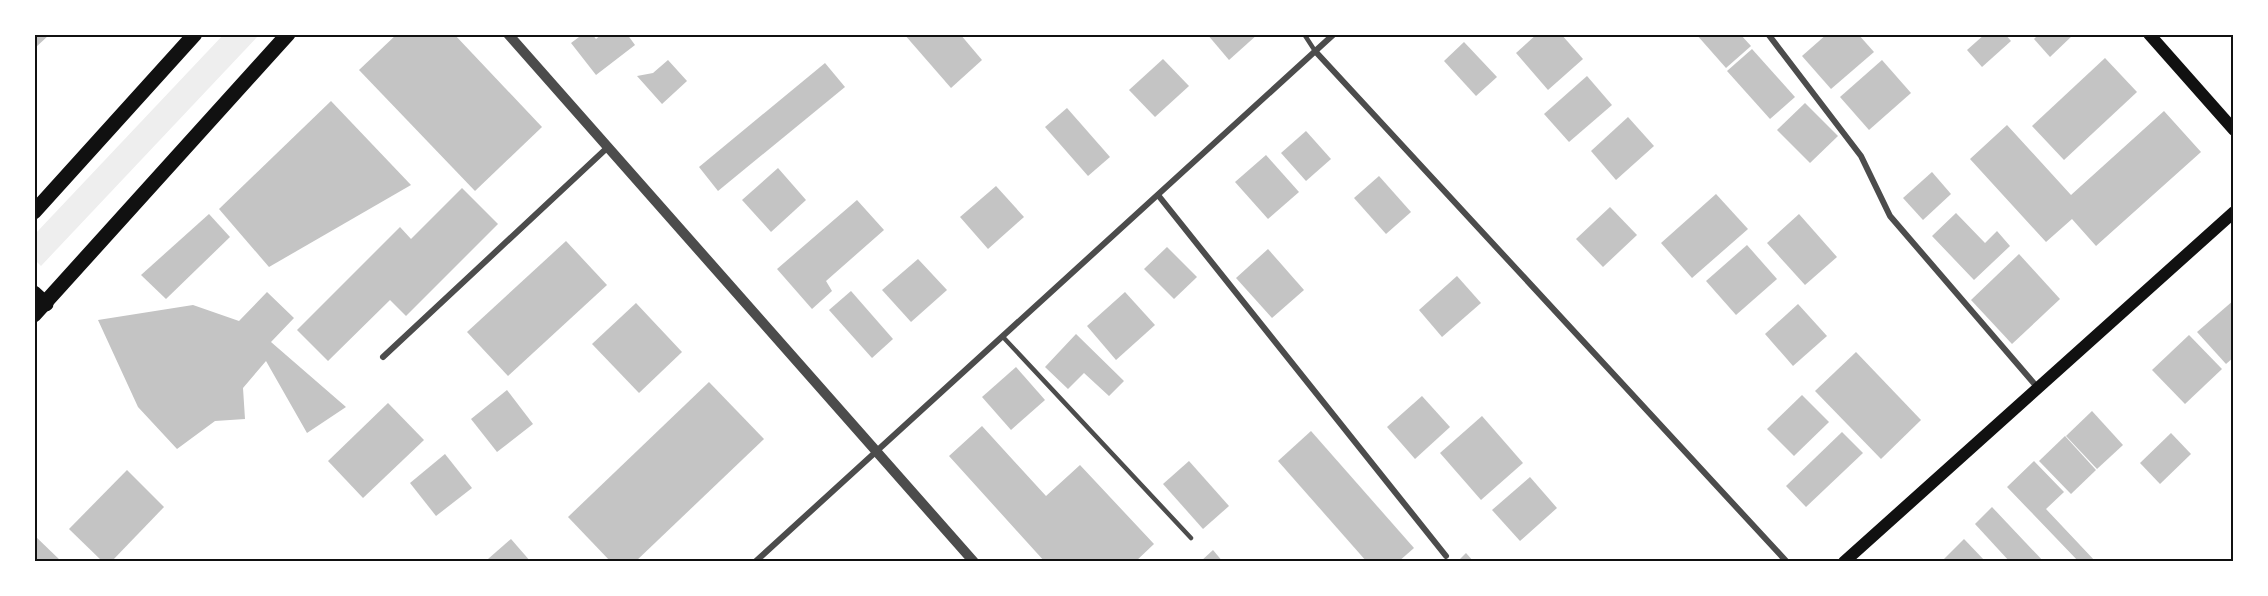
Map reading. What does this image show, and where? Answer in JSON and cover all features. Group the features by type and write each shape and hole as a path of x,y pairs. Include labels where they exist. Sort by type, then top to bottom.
{"main road":[{"path":"34,212 195,34"},
{"path":"38,304 288,34"},
{"path":"2149,34 2234,130"},
{"path":"1844,561 2234,212"}],"street":[{"path":"508,34 974,561"},
{"path":"755,561 878,452 1334,34"},
{"path":"1768,34 1861,156 1890,216 2038,388"},
{"path":"1315,51 1787,561"},
{"path":"383,357 608,147"},
{"path":"1158,195 1446,556"}],"lane":[{"path":"1304,34 1315,51"},
{"path":"1003,337 1191,538"}],"shaded area":[{"path":"224,34 259,35 41,266 35,260 35,234"}],"building":[{"path":"34,34 50,34 34,49"},
{"path":"397,34 454,34 542,127 475,191 359,70"},
{"path":"583,34 592,34 596,39 602,34 627,34 635,45 596,75 571,43"},
{"path":"904,34 960,34 982,60 951,88"},
{"path":"1207,34 1258,34 1229,60"},
{"path":"1537,34 1561,34 1583,59 1548,90 1516,53"},
{"path":"1696,34 1740,34 1751,46 1726,68"},
{"path":"1827,34 1858,34 1874,52 1831,89 1802,56"},
{"path":"1985,34 2005,34 2011,41 1982,67 1967,50"},
{"path":"2039,34 2074,34 2050,57 2034,39"},
{"path":"1464,42 1497,77 1476,96 1444,61"},
{"path":"1752,49 1795,97 1770,119 1727,71"},
{"path":"2105,58 2137,92 2064,160 2032,126"},
{"path":"1163,59 1189,86 1155,117 1129,90"},
{"path":"668,60 687,81 662,104 637,76 653,73"},
{"path":"1882,60 1911,93 1869,130 1840,97"},
{"path":"825,63 845,87 718,191 699,167"},
{"path":"1587,76 1612,105 1569,142 1544,114"},
{"path":"331,101 411,185 269,267 219,209"},
{"path":"1805,103 1838,136 1810,163 1777,130"},
{"path":"1067,108 1110,157 1088,176 1045,127"},
{"path":"2164,111 2201,152 2096,246 2072,219 2046,242 1970,159 2007,125 2071,195"},
{"path":"1628,117 1654,146 1616,180 1591,151"},
{"path":"1306,131 1331,159 1306,181 1281,153"},
{"path":"1266,155 1299,192 1268,219 1235,182"},
{"path":"778,168 806,200 771,232 742,200"},
{"path":"1932,172 1951,194 1923,220 1903,198"},
{"path":"1379,176 1411,212 1386,234 1354,198"},
{"path":"996,186 1024,217 988,249 960,217"},
{"path":"462,188 498,224 406,316 390,300 328,361 297,330 400,227 411,239"},
{"path":"1716,194 1748,229 1692,278 1661,243"},
{"path":"857,200 884,230 826,281 832,291 812,309 777,269"},
{"path":"1610,207 1637,235 1603,267 1576,239"},
{"path":"1956,213 1985,243 1997,231 2010,246 1974,280 1932,236"},
{"path":"209,214 230,237 166,299 141,275"},
{"path":"1799,214 1837,257 1805,285 1767,243"},
{"path":"566,241 607,285 508,376 467,332"},
{"path":"1747,245 1777,279 1736,315 1706,281"},
{"path":"1167,247 1197,277 1174,299 1144,269"},
{"path":"1268,249 1304,290 1272,318 1236,278"},
{"path":"2019,254 2060,299 2012,344 1971,300"},
{"path":"918,259 947,290 911,322 882,290"},
{"path":"1457,276 1481,303 1442,337 1419,310"},
{"path":"851,291 893,339 872,358 829,310"},
{"path":"267,292 294,318 271,342 346,407 307,433 266,361 243,388 245,419 215,421 177,449 138,407 98,320 193,305 239,321"},
{"path":"1125,292 1155,325 1116,360 1087,326"},
{"path":"2234,300 2234,357 2226,364 2197,332"},
{"path":"636,303 682,352 639,393 592,344"},
{"path":"1798,304 1827,336 1793,366 1765,334"},
{"path":"1076,334 1124,381 1109,396 1084,373 1068,389 1045,367"},
{"path":"2189,335 2222,369 2185,404 2152,370"},
{"path":"1856,352 1921,420 1881,459 1815,391"},
{"path":"1016,367 1045,400 1011,430 982,397"},
{"path":"709,382 764,439 635,562 611,562 568,517"},
{"path":"507,390 533,424 497,452 471,419"},
{"path":"1802,395 1829,422 1794,456 1767,429"},
{"path":"1422,396 1450,427 1415,459 1387,427"},
{"path":"388,403 424,440 363,498 328,461"},
{"path":"2092,411 2123,445 2097,469 2066,436"},
{"path":"1482,416 1523,463 1481,500 1440,453"},
{"path":"982,426 1046,496 1080,465 1154,544 1135,562 1045,562 949,456"},
{"path":"1311,431 1414,548 1398,562 1367,562 1278,461"},
{"path":"1842,432 1863,453 1806,507 1786,486"},
{"path":"2171,433 2191,454 2160,484 2140,463"},
{"path":"2065,436 2096,470 2071,494 2039,461"},
{"path":"445,454 472,488 436,516 410,483"},
{"path":"1189,461 1229,506 1203,529 1163,484"},
{"path":"2034,461 2064,492 2046,509 2096,562 2079,562 2007,487"},
{"path":"127,470 164,507 111,562 103,562 69,529"},
{"path":"1530,477 1557,508 1520,541 1492,510"},
{"path":"1992,507 2044,562 2010,562 1975,524"},
{"path":"34,535 62,562 34,562"},
{"path":"511,539 531,562 490,562 488,559"},
{"path":"1964,539 1986,562 1941,562"},
{"path":"1213,550 1223,562 1200,562"},
{"path":"1466,553 1474,562 1457,562"}]}
